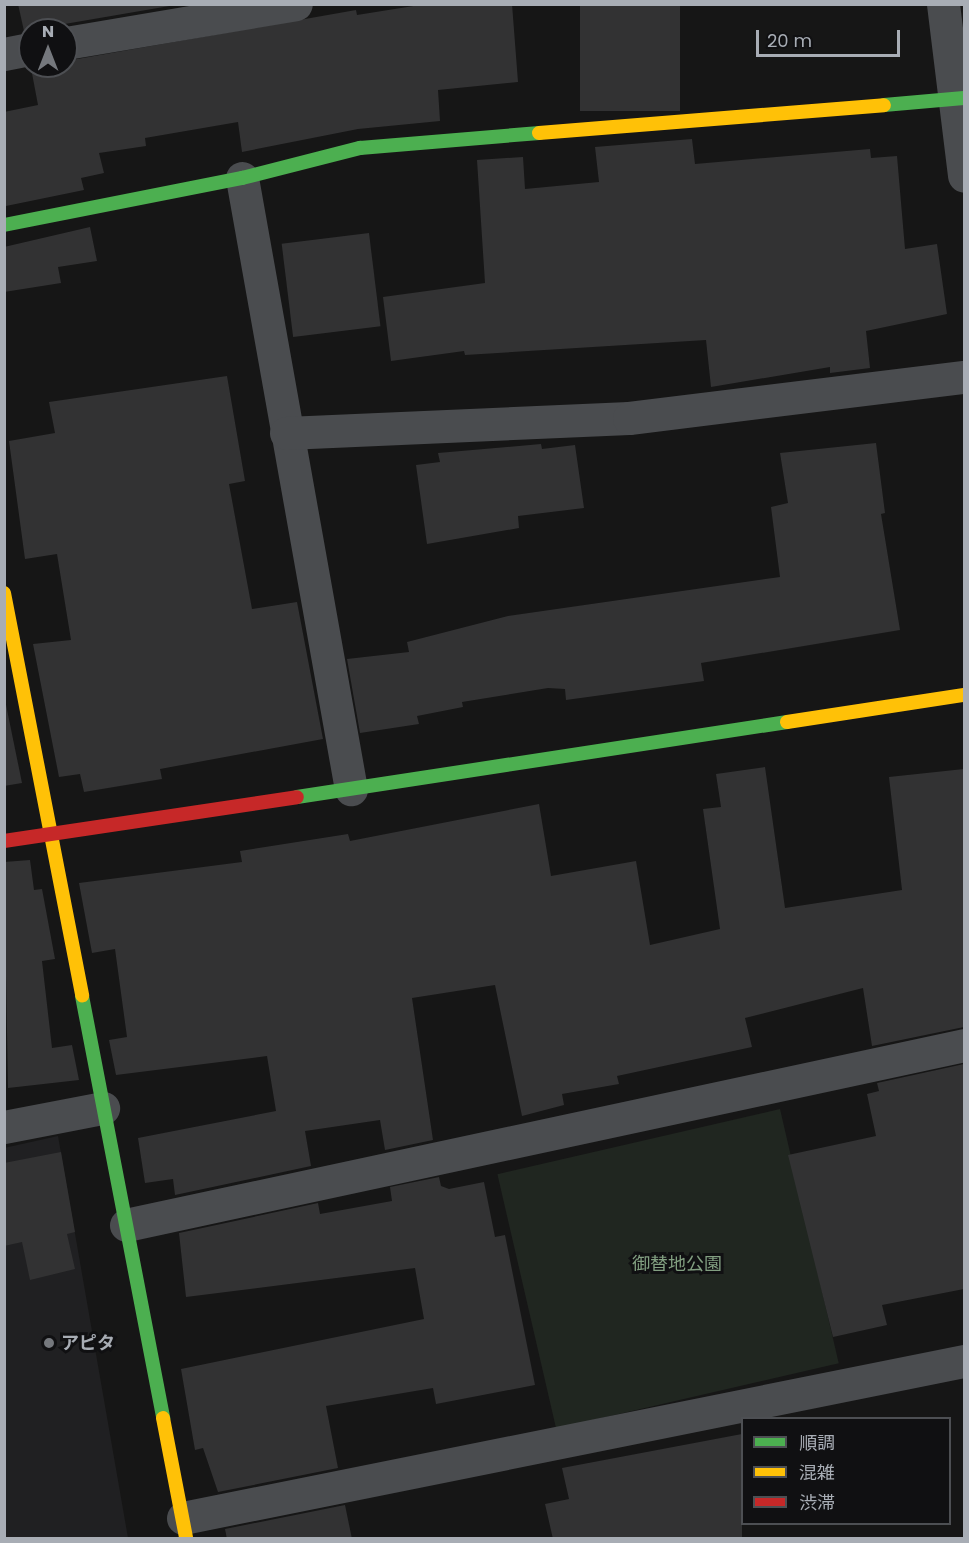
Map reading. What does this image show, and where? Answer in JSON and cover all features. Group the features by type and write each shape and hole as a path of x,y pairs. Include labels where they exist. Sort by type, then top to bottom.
{"street":[{"path":"78,41 296,4"},
{"path":"943,4 960,98 964,176"},
{"path":"4,225 242,178 360,148 960,98"},
{"path":"242,178 351,789"},
{"path":"286,433 629,418 964,377"},
{"path":"4,593 184,1528 964,1361"},
{"path":"4,841 964,695"},
{"path":"126,1225 964,1045"},
{"path":"4,1127 103,1108"}],"shaded area":[{"name":"アピタ","path":"58,1136 128,1538 5,1538 4,1148"}],"green space":[{"name":"御替地公園","path":"780,1109 839,1363 556,1429 497,1174"}],"building":[{"path":"18,4 181,4 78,22 78,18 21,18"},
{"path":"426,4 512,4 518,82 438,90 440,121 358,129 242,152 238,122 145,138 146,146 99,153 104,173 81,178 84,190 6,206 4,112 38,105 33,78 78,78 78,59 356,10 357,15"},
{"path":"580,4 680,4 680,111 580,111"},
{"path":"692,139 695,164 870,149 871,158 897,156 905,249 937,244 947,314 866,331 870,368 830,373 830,367 711,387 706,340 465,355 464,351 391,361 383,297 485,283 477,160 523,157 525,189 599,182 595,147"},
{"path":"90,227 97,261 58,267 61,283 4,292 4,247"},
{"path":"369,233 380,326 293,337 282,244"},
{"path":"227,376 245,481 229,484 252,609 297,602 323,739 160,769 162,779 84,792 80,774 59,777 33,644 71,640 57,554 25,559 9,441 55,433 49,402"},
{"path":"876,443 885,513 881,514 900,630 701,663 704,681 566,700 565,689 548,688 462,702 463,707 417,716 419,724 360,733 347,659 409,652 407,642 508,616 780,577 771,507 788,503 780,453"},
{"path":"541,444 542,449 575,445 584,508 518,516 519,528 427,544 416,465 440,462 438,453"},
{"path":"4,695 22,783 4,786"},
{"path":"765,767 785,908 902,890 889,777 964,769 964,1027 872,1046 863,988 745,1018 752,1047 617,1076 619,1084 562,1094 564,1105 522,1116 495,985 412,998 433,1140 385,1150 380,1120 305,1131 311,1166 175,1195 173,1179 145,1183 138,1138 276,1111 267,1056 116,1075 109,1040 127,1037 115,949 92,953 79,883 242,862 240,851 348,834 350,841 539,804 551,876 636,861 650,945 720,929 703,809 721,807 716,774"},
{"path":"30,860 34,890 42,889 55,959 42,961 52,1048 72,1045 79,1080 8,1088 4,862"},
{"path":"964,1064 964,1289 882,1305 887,1325 833,1337 788,1155 876,1136 867,1094 879,1091 877,1083"},
{"path":"61,1152 75,1232 67,1234 75,1269 30,1280 22,1242 4,1246 4,1163"},
{"path":"439,1177 441,1186 449,1189 484,1182 495,1237 505,1235 535,1385 436,1404 433,1388 326,1406 338,1468 218,1492 203,1448 195,1450 181,1369 424,1319 415,1268 186,1297 179,1233 318,1203 320,1214 392,1201 390,1187"},
{"path":"741,1434 742,1539 553,1539 545,1504 569,1499 562,1468"},
{"path":"345,1505 352,1539 227,1539 225,1529"}],"traffic: fast":[{"path":"884,105 964,98"},
{"path":"4,225 242,178 360,148 539,133"},
{"path":"297,797 787,722"},
{"path":"82,996 163,1418"}],"traffic: slow":[{"path":"539,133 884,105"},
{"path":"4,593 82,996"},
{"path":"787,722 964,695"},
{"path":"163,1418 186,1538"}],"traffic: jam":[{"path":"4,841 297,797"}],"place":[{"name":"アピタ","path":"49,1343"}]}
